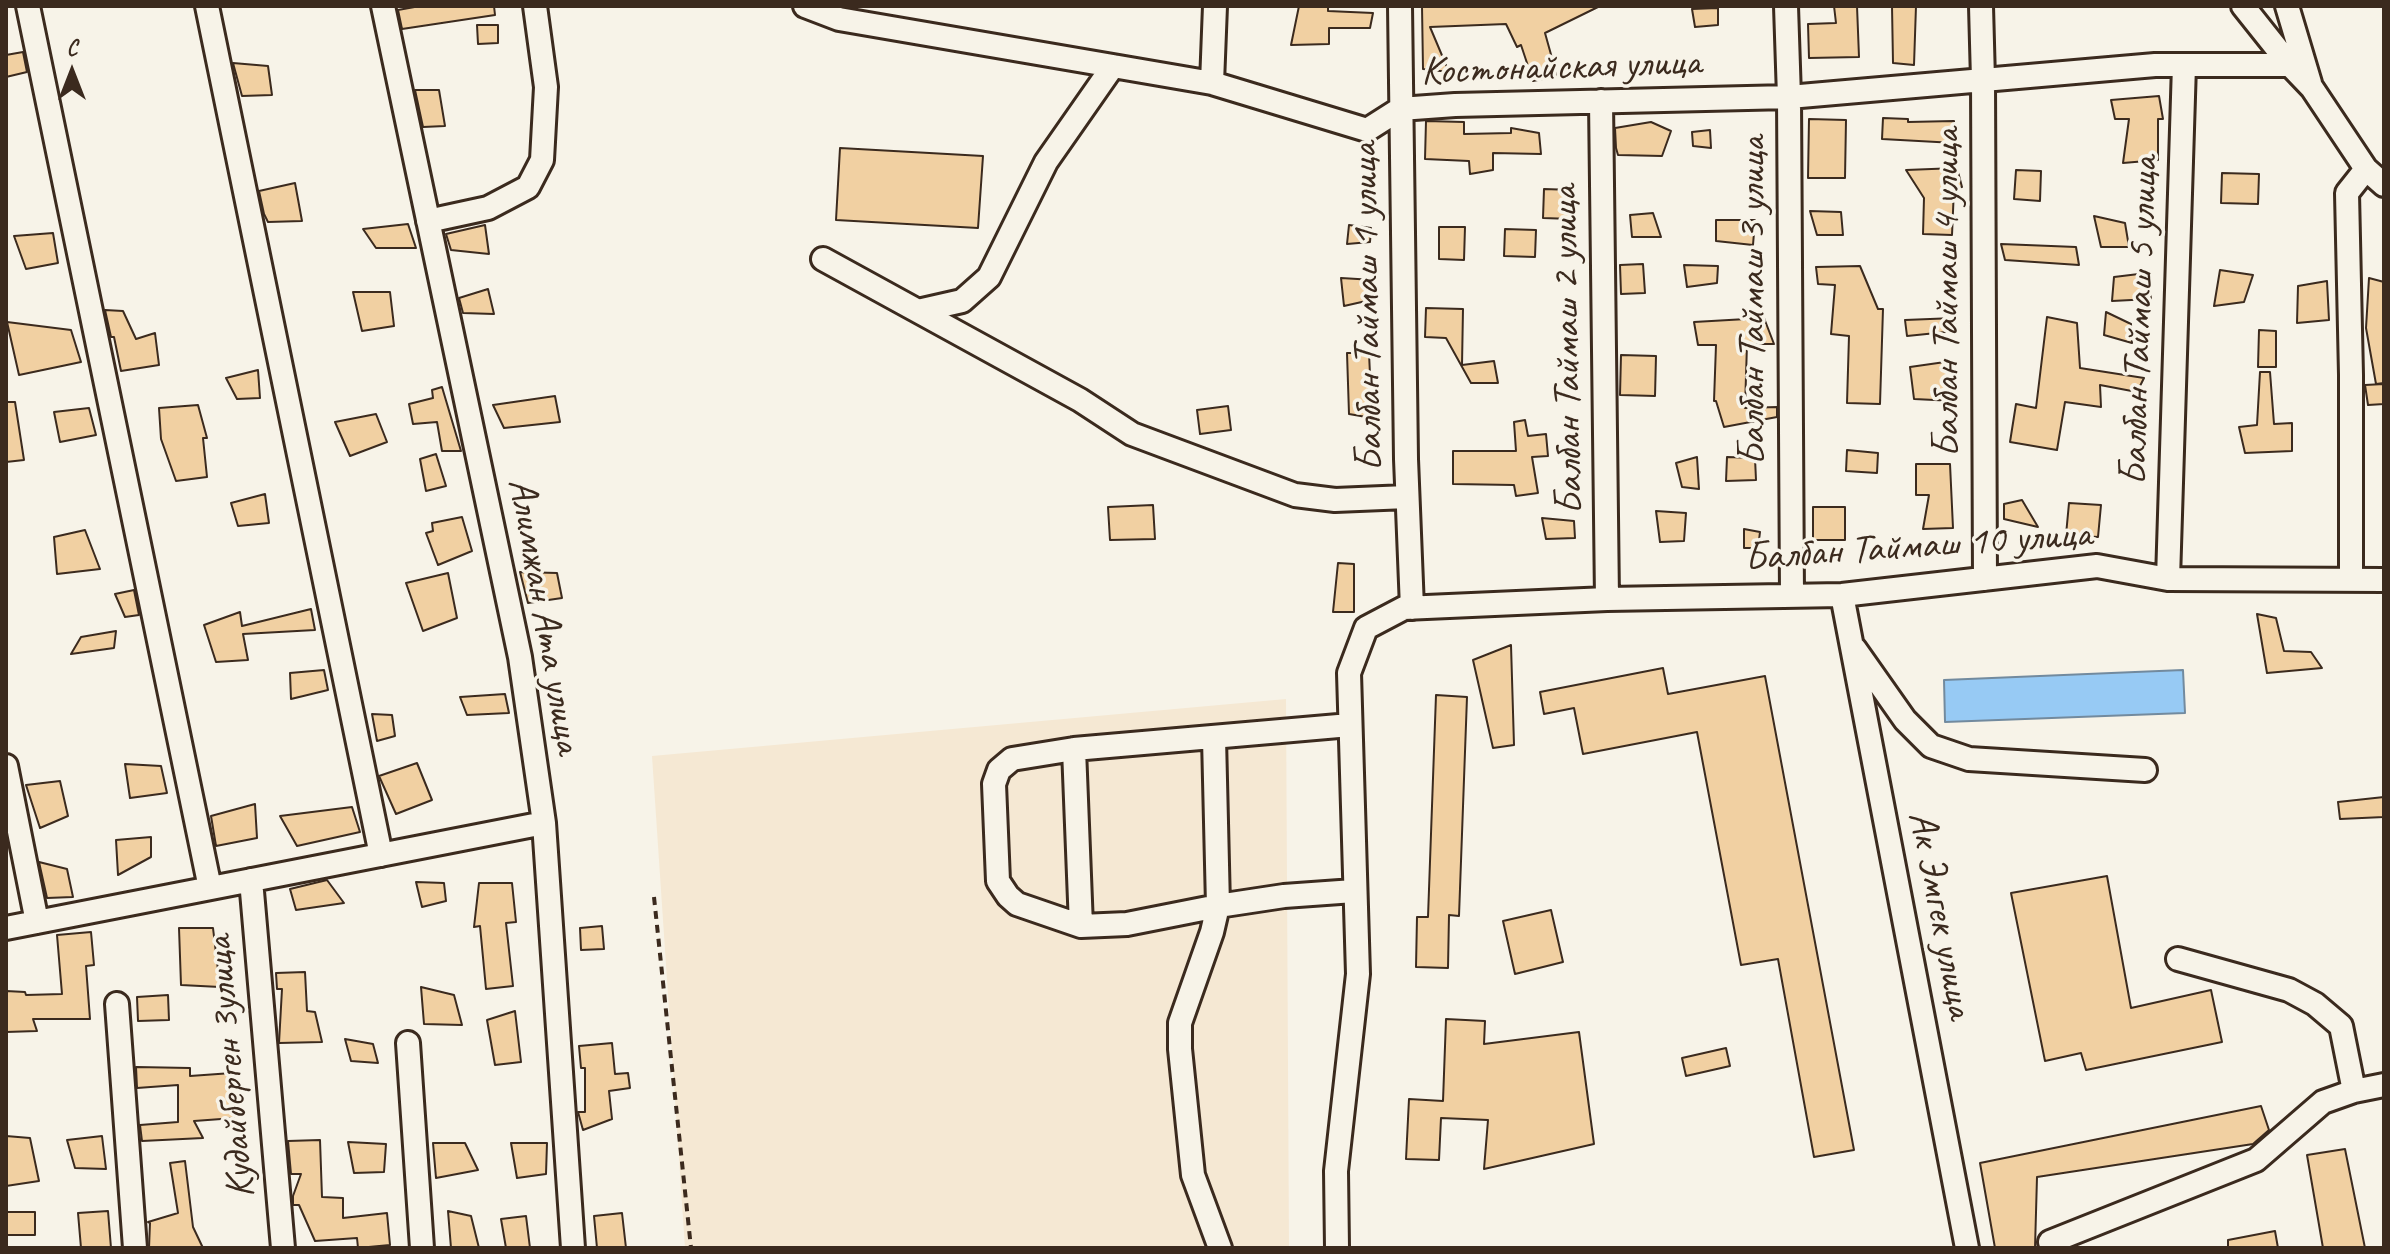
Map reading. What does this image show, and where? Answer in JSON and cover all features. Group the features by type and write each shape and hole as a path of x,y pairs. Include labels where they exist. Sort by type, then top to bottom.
{"street":[{"path":"28,6 210,888"},
{"path":"207,6 381,855"},
{"name":"Алимжан Ата улица","path":"383,6 520,657 544,823 573,1248"},
{"path":"428,221 488,208 528,187 542,160 546,87 535,6"},
{"name":"Костонайская улица","path":"805,6 839,19 1212,83 1367,130 1400,109 1455,105 1789,97 2155,65 2290,65"},
{"path":"1212,83 1215,6"},
{"name":"Балбан Таймаш 1 улица","path":"1400,6 1407,497 1412,608"},
{"name":"Балбан Таймаш 3 улица","path":"1786,6 1792,595"},
{"name":"Балбан Таймаш 4 улица","path":"1981,6 1985,579"},
{"path":"2243,6 2312,88 2366,169 2384,185"},
{"path":"2287,6 2312,88"},
{"name":"Балбан Таймаш 5 улица","path":"2168,579 2184,65"},
{"path":"918,311 962,301 989,277 1046,162 1113,66"},
{"name":"Балбан Таймаш 2 улица","path":"1601,101 1607,599"},
{"path":"2351,580 2347,193 2366,169"},
{"path":"823,259 1080,400 1132,434 1295,495 1335,500 1407,497"},
{"name":"Балбан Таймаш 10 улица","path":"1350,725 1349,673 1366,628 1404,608 1607,599 1842,595 2097,566 2168,579 2384,580"},
{"name":"Ак Эмгек улица","path":"1842,595 1967,1248"},
{"path":"1852,645 1905,720 1931,746 1969,759 2145,770"},
{"path":"1337,1248 1336,1171 1358,974 1350,725 1074,749 1012,759 999,770 994,784 998,881 1017,904 1081,926 1127,924 1284,896 1354,891"},
{"path":"1214,738 1218,906 1180,1023 1180,1049 1193,1175 1220,1248"},
{"path":"1074,749 1081,926"},
{"path":"6,766 37,922"},
{"path":"6,928 544,823"},
{"name":"Кудайберген 3улица","path":"251,880 283,1248"},
{"path":"2178,959 2289,990 2315,1004 2341,1026 2354,1091"},
{"path":"117,1004 135,1248"},
{"path":"408,1043 422,1248"},
{"path":"2050,1242 2256,1160 2323,1102 2384,1085"}],"path":[{"path":"654,897 691,1248"}],"shaded area":[{"path":"1286,699 1289,1248 685,1248 652,756"}],"water":[{"path":"2183,670 2185,713 1945,722 1944,680"}],"building":[{"path":"420,6 494,6 495,15 402,29 398,10"},
{"path":"1299,6 1328,6 1328,11 1373,13 1370,28 1329,28 1329,44 1291,45"},
{"path":"1422,6 1600,6 1545,33 1557,76 1533,81 1521,45 1517,47 1506,24 1430,27 1449,72 1423,69"},
{"path":"1834,6 1857,6 1859,57 1809,58 1808,24 1836,23"},
{"path":"1892,6 1916,6 1914,65 1893,63"},
{"path":"1718,8 1718,25 1695,27 1692,9"},
{"path":"477,25 498,25 498,43 478,44"},
{"path":"23,52 27,72 6,77 6,55"},
{"path":"233,63 268,66 272,95 242,96"},
{"path":"415,90 439,90 445,126 423,127"},
{"path":"2159,96 2163,119 2158,119 2158,160 2123,163 2129,119 2115,119 2111,100"},
{"path":"1883,118 1908,119 1908,122 1954,121 1955,143 1882,139"},
{"path":"1809,119 1846,120 1845,178 1808,178"},
{"path":"1426,121 1464,122 1464,134 1511,133 1511,128 1539,133 1541,154 1493,153 1493,170 1470,174 1469,161 1425,159"},
{"path":"1651,122 1671,131 1662,156 1618,155 1615,128"},
{"path":"1710,130 1711,148 1693,146 1692,132"},
{"path":"840,148 983,156 978,228 836,220"},
{"path":"1957,168 1962,187 1954,188 1952,235 1923,234 1924,198 1906,170"},
{"path":"2016,170 2041,171 2040,201 2014,199"},
{"path":"2222,173 2259,174 2258,204 2221,203"},
{"path":"295,183 302,221 268,222 259,191"},
{"path":"1544,189 1573,190 1572,219 1543,218"},
{"path":"1810,211 1841,212 1843,235 1817,235"},
{"path":"1653,213 1661,237 1632,237 1630,215"},
{"path":"2094,216 2125,223 2129,247 2101,247"},
{"path":"1716,220 1755,220 1753,245 1716,241"},
{"path":"408,224 416,248 376,248 363,229"},
{"path":"485,225 489,254 451,250 446,234"},
{"path":"1349,225 1371,228 1370,242 1347,244"},
{"path":"1439,227 1465,227 1464,260 1439,259"},
{"path":"1505,229 1536,230 1535,257 1504,256"},
{"path":"53,233 58,263 26,269 14,236"},
{"path":"2001,244 2076,247 2079,265 2005,260"},
{"path":"1643,264 1645,293 1621,294 1620,265"},
{"path":"1684,265 1718,266 1717,283 1687,287"},
{"path":"1860,266 1878,309 1883,309 1880,404 1847,403 1849,336 1831,334 1835,285 1818,284 1816,267"},
{"path":"2220,270 2253,275 2244,302 2214,306"},
{"path":"2147,273 2151,299 2112,301 2114,277"},
{"path":"1341,278 1374,280 1375,299 1344,306"},
{"path":"2369,278 2384,282 2384,383 2376,384 2366,328"},
{"path":"2327,281 2329,320 2297,323 2298,286"},
{"path":"488,289 494,314 463,313 459,298"},
{"path":"353,292 390,292 394,326 362,331"},
{"path":"1426,308 1463,309 1462,365 1494,361 1498,383 1471,383 1446,338 1425,337"},
{"path":"105,310 123,311 136,339 155,333 159,365 121,371"},
{"path":"2106,312 2131,324 2132,343 2104,335"},
{"path":"2047,317 2077,323 2080,368 2144,378 2137,392 2100,385 2101,407 2065,402 2057,450 2010,442 2016,404 2036,408"},
{"path":"1764,318 1774,344 1747,344 1745,408 1777,407 1777,417 1724,427 1714,401 1716,345 1698,345 1694,322"},
{"path":"1955,318 1956,331 1907,336 1905,320"},
{"path":"7,322 71,330 81,362 19,375"},
{"path":"2259,330 2276,331 2276,367 2258,367"},
{"path":"1347,353 1369,353 1372,418 1349,414"},
{"path":"1621,355 1656,356 1655,396 1620,395"},
{"path":"1952,361 1955,401 1914,399 1910,367"},
{"path":"258,370 260,398 237,399 226,378"},
{"path":"2260,372 2270,372 2274,424 2292,423 2292,451 2245,453 2239,427 2257,425"},
{"path":"2384,384 2384,404 2368,405 2365,385"},
{"path":"442,387 461,451 442,451 437,422 413,424 409,404 433,398 432,390"},
{"path":"555,396 560,422 504,428 493,405"},
{"path":"6,402 15,402 24,460 6,462"},
{"path":"198,405 207,438 203,438 207,477 176,481 161,439 159,408"},
{"path":"1228,406 1231,430 1200,434 1197,410"},
{"path":"89,408 96,435 60,442 54,412"},
{"path":"376,414 387,442 350,456 335,422"},
{"path":"1525,420 1528,436 1546,434 1548,456 1532,457 1538,493 1516,496 1514,485 1453,484 1453,451 1516,451 1514,422"},
{"path":"1847,450 1878,453 1877,473 1846,471"},
{"path":"436,454 446,486 426,491 420,459"},
{"path":"1697,457 1699,489 1682,487 1676,463"},
{"path":"1727,457 1755,458 1756,480 1726,481"},
{"path":"1916,464 1950,464 1953,528 1923,529 1929,495 1916,495"},
{"path":"265,494 269,523 238,526 231,503"},
{"path":"2022,500 2038,527 2004,519 2004,504"},
{"path":"2069,503 2101,505 2098,537 2066,535"},
{"path":"1153,505 1155,539 1110,540 1108,507"},
{"path":"1813,507 1845,507 1845,540 1813,540"},
{"path":"1656,511 1686,513 1684,541 1660,542"},
{"path":"462,517 472,551 438,565 426,533 433,531 432,523"},
{"path":"1542,518 1574,521 1575,538 1546,539"},
{"path":"1744,529 1760,532 1758,548 1744,548"},
{"path":"85,530 100,569 57,574 54,537"},
{"path":"1338,563 1354,564 1354,612 1333,612"},
{"path":"520,572 557,573 562,598 528,603"},
{"path":"448,573 457,618 423,631 406,583"},
{"path":"134,590 139,615 125,617 115,594"},
{"path":"311,609 315,630 243,634 248,660 216,662 204,625 240,612 242,626"},
{"path":"2257,614 2276,618 2284,651 2311,652 2322,668 2267,673"},
{"path":"116,631 114,648 71,654 81,637"},
{"path":"1511,645 1514,745 1493,748 1473,660"},
{"path":"1663,668 1668,694 1765,676 1854,1150 1814,1157 1778,959 1741,965 1697,732 1583,754 1574,708 1544,714 1540,692"},
{"path":"324,670 328,690 291,699 290,673"},
{"path":"505,694 509,713 467,715 460,697"},
{"path":"1436,695 1467,697 1459,916 1449,915 1448,968 1416,967 1417,917 1428,917"},
{"path":"372,714 392,715 395,736 377,741"},
{"path":"417,763 432,800 396,814 379,776"},
{"path":"125,764 161,766 167,793 130,798"},
{"path":"60,781 68,816 40,828 26,785"},
{"path":"2384,797 2384,817 2340,819 2338,802"},
{"path":"255,804 257,838 216,846 211,816"},
{"path":"352,807 360,832 297,846 280,816"},
{"path":"151,837 151,857 118,875 116,840"},
{"path":"39,862 67,869 73,897 47,898"},
{"path":"2107,876 2131,1008 2211,990 2222,1042 2086,1070 2081,1053 2045,1061 2011,893"},
{"path":"327,880 344,903 296,910 290,889"},
{"path":"416,882 444,883 446,901 422,907"},
{"path":"479,883 512,883 516,922 506,923 513,986 486,989 480,926 474,927"},
{"path":"1551,910 1563,962 1515,974 1503,921"},
{"path":"602,926 604,949 581,950 580,928"},
{"path":"179,928 213,928 220,987 181,985"},
{"path":"91,932 94,965 86,966 90,1019 33,1019 37,1031 6,1032 6,991 25,992 26,995 62,994 57,935"},
{"path":"305,972 307,1011 315,1012 322,1042 279,1043 282,989 277,989 276,973"},
{"path":"421,987 454,995 462,1025 424,1024"},
{"path":"168,995 169,1020 138,1021 137,997"},
{"path":"515,1011 521,1062 495,1065 487,1020"},
{"path":"1446,1019 1485,1021 1484,1044 1579,1032 1594,1144 1484,1169 1488,1120 1441,1118 1439,1160 1406,1159 1409,1099 1443,1101"},
{"path":"345,1039 373,1044 378,1063 351,1061"},
{"path":"612,1043 615,1074 628,1073 630,1088 609,1091 612,1119 583,1130 578,1112 585,1112 585,1068 581,1068 579,1046"},
{"path":"1726,1048 1730,1066 1686,1076 1682,1058"},
{"path":"136,1067 190,1068 190,1076 232,1073 235,1118 194,1121 203,1138 142,1141 140,1125 178,1122 178,1085 137,1088"},
{"path":"2261,1106 2269,1130 2253,1144 2037,1177 2035,1248 1995,1248 1980,1163"},
{"path":"6,1136 30,1138 39,1181 6,1186"},
{"path":"102,1136 106,1169 75,1168 67,1140"},
{"path":"320,1140 322,1197 343,1198 343,1218 387,1213 390,1245 358,1248 357,1238 315,1241 299,1205 293,1205 301,1174 291,1174 288,1141"},
{"path":"348,1142 386,1144 384,1172 354,1173"},
{"path":"433,1143 465,1143 478,1170 436,1178"},
{"path":"511,1143 547,1143 546,1174 517,1178"},
{"path":"2345,1149 2365,1248 2323,1248 2307,1155"},
{"path":"185,1161 193,1227 203,1248 149,1248 148,1222 178,1213 170,1163"},
{"path":"108,1211 111,1248 81,1248 78,1213"},
{"path":"448,1211 471,1216 479,1248 451,1248"},
{"path":"6,1212 35,1212 35,1235 6,1235"},
{"path":"622,1213 626,1248 597,1248 594,1216"},
{"path":"526,1216 530,1248 506,1248 501,1219"},
{"path":"2275,1231 2278,1248 2228,1248 2228,1240"}]}
